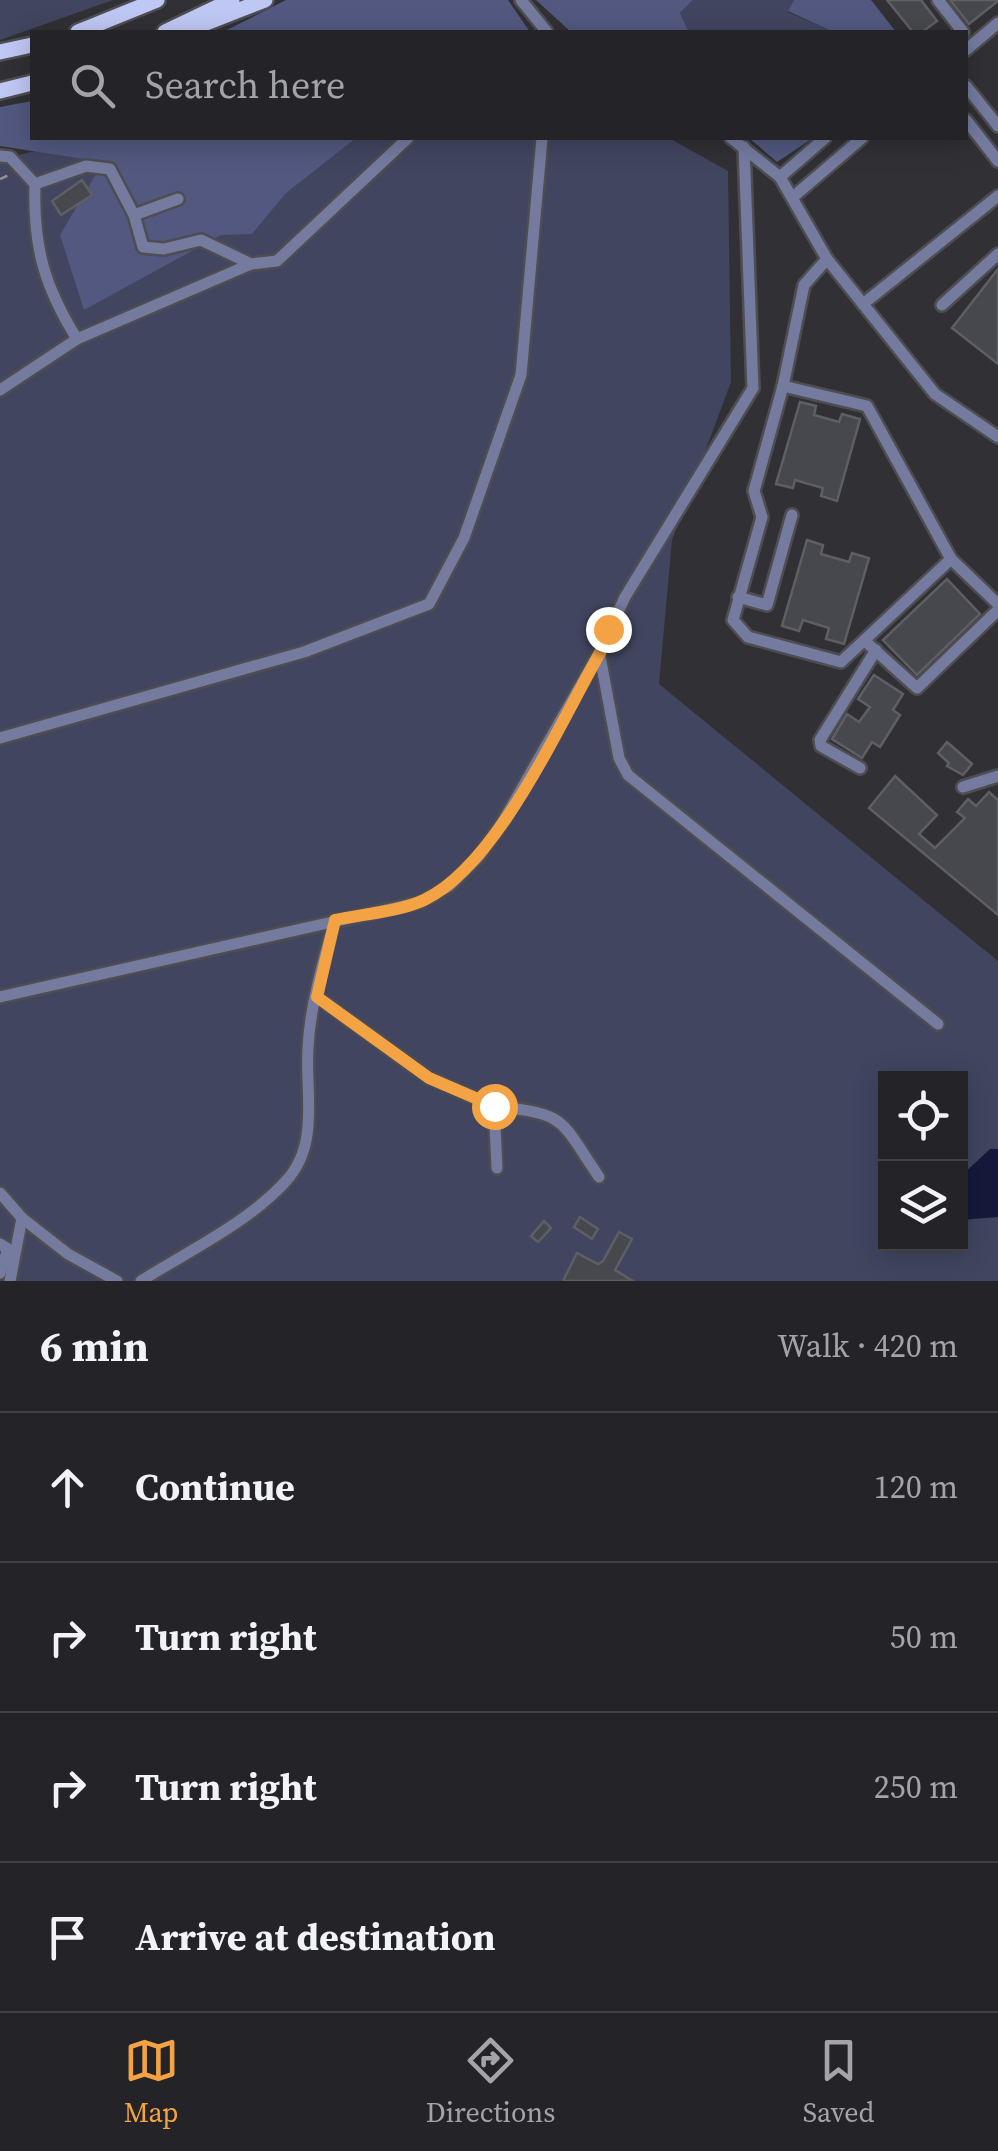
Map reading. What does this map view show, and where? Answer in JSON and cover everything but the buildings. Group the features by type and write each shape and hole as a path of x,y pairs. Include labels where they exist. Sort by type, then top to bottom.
{"main road":[{"path":"83,30 157,0"},
{"path":"169,30 232,0"},
{"path":"188,30 264,0"},
{"path":"0,52 30,44"},
{"path":"0,91 30,84"}],"street":[{"path":"521,0 545,30"},
{"path":"938,0 959,30"},
{"path":"968,39 998,23"},
{"path":"968,88 998,126"},
{"path":"968,123 998,161"},
{"path":"0,390 76,339 250,264 277,261 406,140"},
{"path":"0,738 304,652 429,604 464,538 521,375 542,140"},
{"path":"734,140 780,177 827,259 935,394 997,436"},
{"path":"780,177 822,140"},
{"path":"793,198 860,140"},
{"path":"0,996 421,902 449,886 480,855 600,653 625,597 753,388 744,147"},
{"path":"0,156 10,157 35,184 34,228 50,296 76,339"},
{"path":"35,184 86,166 110,169 134,215 143,247 164,249 201,240 250,264"},
{"path":"863,304 998,196"},
{"path":"134,215 178,199"},
{"path":"942,306 998,254"},
{"path":"827,259 804,285 783,386 754,491 762,517 733,620 748,637 840,662 871,646"},
{"path":"783,386 868,406 951,558 998,607 918,688 871,646"},
{"path":"738,597 767,605 792,515"},
{"path":"860,768 821,746 820,740 871,646 951,558"},
{"path":"600,653 619,758 628,775 938,1024"},
{"path":"963,787 998,776"},
{"path":"140,1281 252,1210 288,1180 302,1154 308,1130 308,1048 335,920"},
{"path":"317,997 429,1078 494,1106 548,1112 563,1125 599,1177"},
{"path":"494,1106 497,1168"},
{"path":"0,1193 22,1218 68,1254 116,1281"},
{"path":"10,1281 22,1218"},
{"path":"0,1244 8,1249 1,1277"}],"shaded area":[{"path":"0,0 113,0 0,40"},
{"path":"286,0 508,0 529,30 227,30"},
{"path":"536,0 693,0 680,13 688,30 569,30"},
{"path":"693,0 794,0 788,12 828,30 688,30 680,13"},
{"path":"794,0 871,0 894,30 829,30 788,11"},
{"path":"30,101 30,140 353,140 286,193 252,234 221,235 84,310 60,235 103,162 0,146 0,107"},
{"path":"78,140 673,140 728,171 731,382 672,540 659,684 998,961 998,1281 0,1281 0,160"},
{"path":"751,140 810,140 777,162"},
{"path":"990,1149 998,1149 998,1217 968,1219 968,1169"}],"route":[{"path":"494,1106 429,1078 317,997 326,950 335,920 421,902 449,886 480,855 600,653 608,629"}]}
